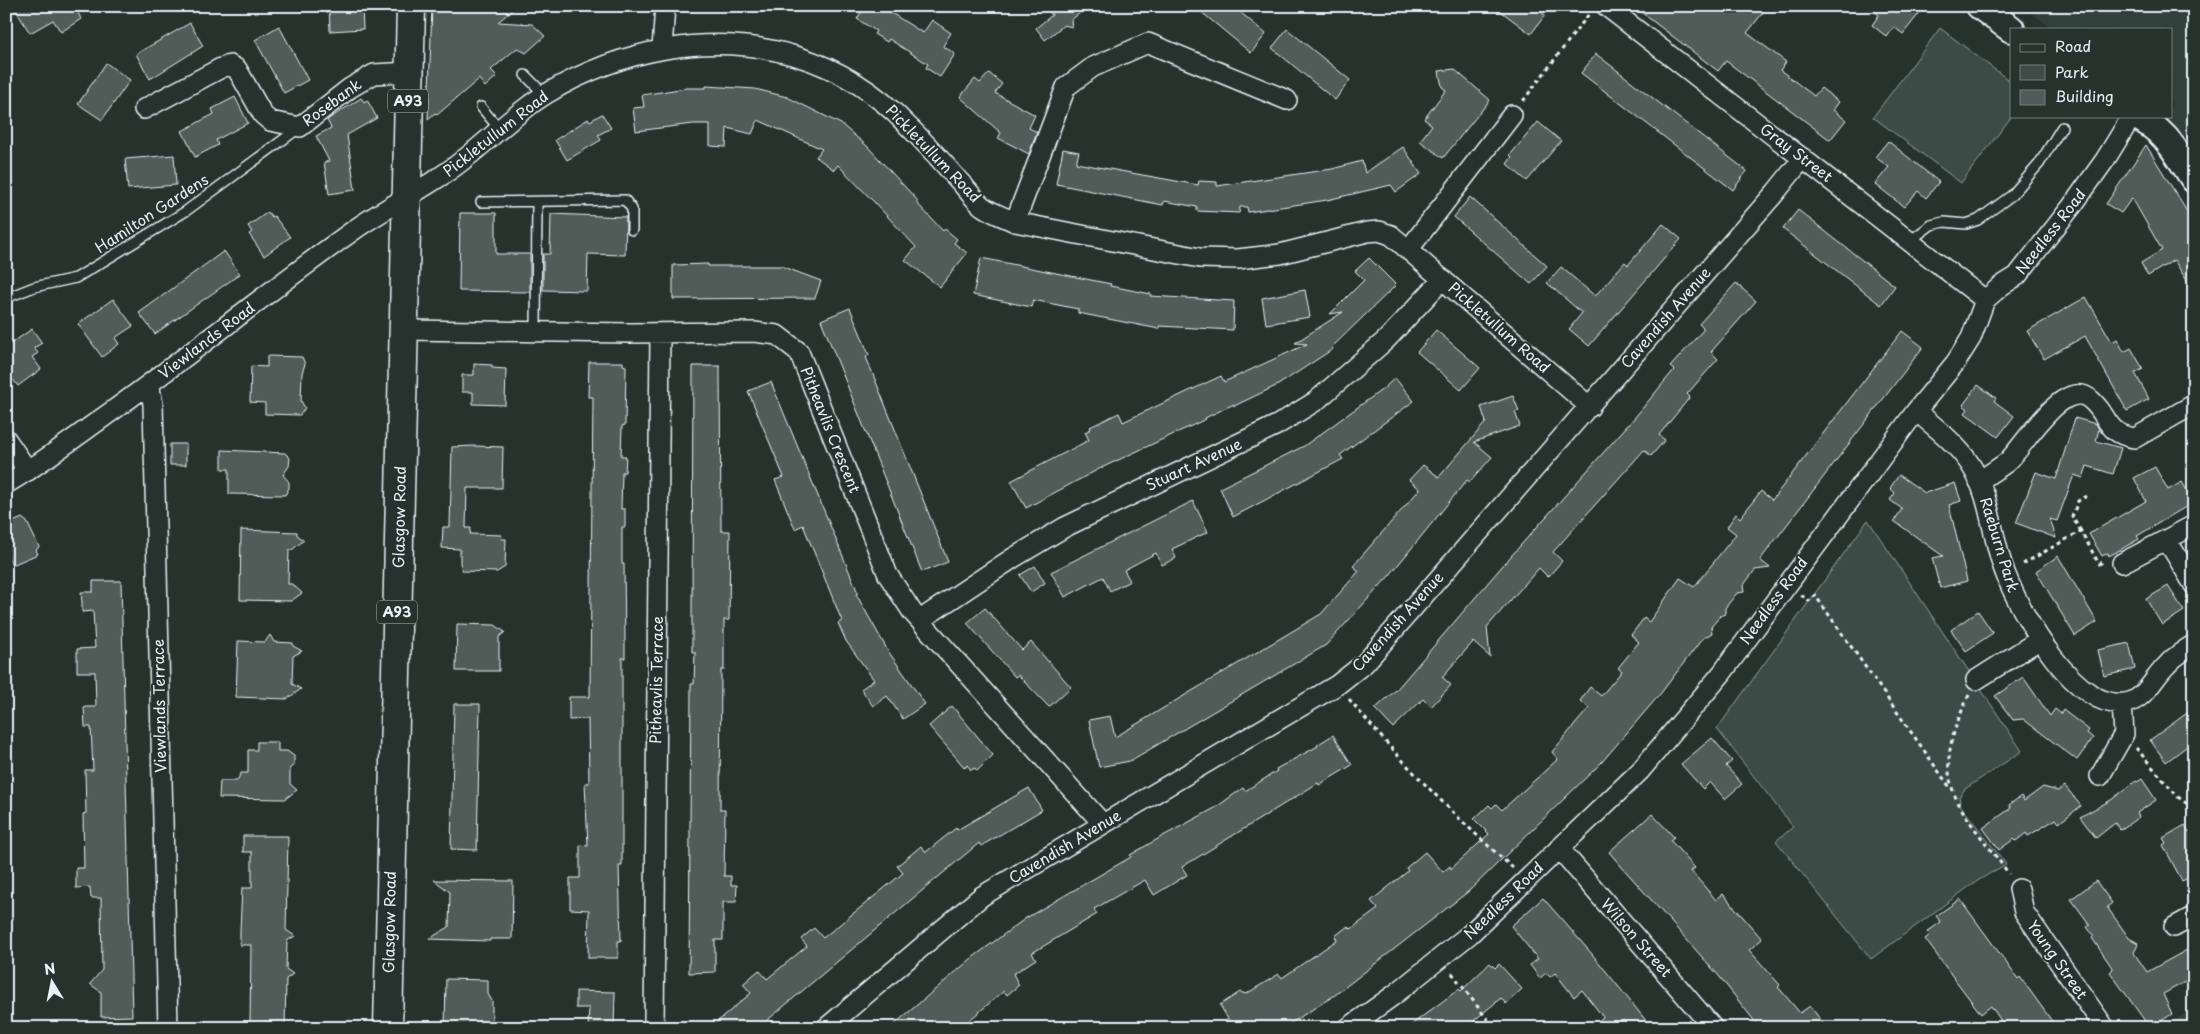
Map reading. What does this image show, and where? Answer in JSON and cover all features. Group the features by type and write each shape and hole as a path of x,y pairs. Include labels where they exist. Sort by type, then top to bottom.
{"main road":[{"name":"Glasgow Road","path":"388,1028 411,6"}],"street":[{"path":"662,49 665,6"},
{"name":"Gray Street","path":"1606,6 1911,240 1985,300"},
{"path":"1980,6 2011,28"},
{"path":"1015,222 1066,87 1093,67 1120,54 1148,42 1287,100"},
{"name":"Pickletullum Road","path":"406,196 448,172 545,95 609,65 662,49 694,44 762,48 825,66 854,81 880,100 907,124 981,205 997,215 1015,222 1200,258 1238,259 1280,254 1367,232 1379,231 1391,235 1410,248 1443,279 1590,406"},
{"name":"Rosebank","path":"144,109 230,65 236,69 263,115 270,121 300,128 350,88 374,74 410,72"},
{"path":"1410,248 1512,115"},
{"name":"Needless Road","path":"1348,1028 1440,958 1500,908 1526,879 1640,771 1693,708 1916,411 1956,362 1971,338 1985,300 2001,286 2018,276 2089,183 2133,118"},
{"path":"2138,118 2152,124 2165,136 2194,179"},
{"name":"Cavendish Avenue","path":"826,1028 982,896 1337,685 1365,663 1590,406 1803,158"},
{"name":"Viewlands Road","path":"6,484 28,471 149,384 355,229 406,196"},
{"name":"Stuart Avenue","path":"920,620 1013,558 1065,527 1277,425 1308,406 1351,372 1386,340 1443,279"},
{"name":"Pitheavlis Crescent","path":"404,330 660,333 754,332 777,334 799,352 888,575 920,620 1103,824"},
{"name":"Pitheavlis Terrace","path":"654,1028 660,333"},
{"name":"Viewlands Terrace","path":"149,384 153,404 168,1028"},
{"name":"Raeburn Park","path":"1979,482 2007,461 2038,424 2059,403 2071,396 2079,394 2087,396 2094,401 2106,422 2122,434 2136,438 2191,406"},
{"name":"Raeburn Park","path":"1916,411 1952,444 1970,464 1979,482 2005,574 2026,619 2039,640 2079,685 2101,700 2122,704"},
{"path":"6,440 28,471"},
{"path":"2122,563 2194,526"},
{"path":"2167,540 2194,585"},
{"path":"1976,680 2039,640"},
{"path":"2100,776 2124,734 2122,704 2133,701 2142,694 2167,664 2194,644"},
{"name":"Wilson Street","path":"1559,848 1713,1028"},
{"name":"Young Street","path":"2020,889 2024,912 2105,1028"},
{"path":"2174,927 2194,916"}],"lane":[{"path":"525,75 545,95"},
{"path":"481,107 500,130"},
{"path":"1911,240 1932,226 1944,222 1966,224 1978,220 2012,196 2039,164 2062,127"},
{"name":"Hamilton Gardens","path":"6,298 34,287 76,278 186,211 300,128"},
{"path":"482,202 625,200 632,209 632,230"},
{"path":"536,332 537,202"}],"path":[{"path":"1512,115 1596,6"},
{"path":"2087,496 2078,501 2072,517 2099,564 2116,555 2122,563"},
{"path":"2005,574 2081,531"},
{"path":"1809,601 1814,595 1951,789 1959,806 2020,889"},
{"path":"1951,789 1948,773 1949,748 1958,719 1976,680"},
{"path":"1337,685 1395,754 1481,839 1526,879"},
{"path":"2124,734 2178,797 2194,809"},
{"path":"1440,958 1494,1028"}],"shaded area":[{"path":"2021,6 2194,6 2194,131 2179,139 2163,118 2172,118 2172,28 2053,28"},
{"path":"2194,1008 2194,1028 2163,1028 2164,1027"}],"green space":[{"path":"1940,28 2010,81 2010,118 1961,183 1873,117"},
{"path":"1868,520 2022,751 1965,789 1959,797 1961,806 2006,864 1974,883 1871,959 1776,841 1793,827 1717,729"}],"building":[{"path":"13,6 75,6 81,19 61,32 53,20 30,33"},
{"path":"329,6 362,6 363,29 330,31"},
{"path":"432,6 517,6 498,22 532,24 545,36 526,53 517,48 491,70 497,76 485,87 479,79 437,115 435,113 428,119"},
{"path":"865,6 892,6 888,11 923,33 932,20 951,33 943,46 955,54 940,77 926,68 928,64 889,39 887,42 874,34 876,31 857,19"},
{"path":"1045,6 1089,6 1071,20 1072,27 1064,25 1045,40 1036,28 1052,15"},
{"path":"1194,6 1233,6 1266,34 1251,53"},
{"path":"1494,6 1533,6 1545,15 1531,34"},
{"path":"1633,6 1768,6 1747,33 1786,62 1780,70 1814,96 1821,88 1839,102 1833,110 1846,120 1830,140 1726,61 1718,71"},
{"path":"1868,6 1925,6 1903,34 1894,27 1887,37 1872,25 1879,15"},
{"path":"190,23 203,46 150,79 136,54"},
{"path":"279,26 308,80 284,93 255,40"},
{"path":"1287,29 1350,80 1335,100 1272,48"},
{"path":"1596,54 1747,171 1733,190 1581,73"},
{"path":"106,63 130,80 102,120 78,104"},
{"path":"1454,69 1490,100 1443,158 1420,141 1432,125 1424,119 1446,90 1442,87 1439,71"},
{"path":"989,73 1002,84 995,93 1035,115 1029,128 1037,132 1029,154 998,138 1001,133 960,97 975,79 980,83"},
{"path":"706,86 755,89 787,97 841,124 867,146 943,231 945,229 957,239 954,243 967,253 940,287 905,260 916,247 874,202 838,165 834,170 816,157 822,149 758,120 752,134 727,128 726,147 710,146 710,124 693,124 636,131 633,108 644,107 642,95 686,88 706,88"},
{"path":"235,97 248,123 216,140 218,145 195,157 182,131 214,114 212,109"},
{"path":"361,98 364,102 367,100 377,118 347,135 355,190 329,194 324,162 329,161 316,136 331,128 327,120"},
{"path":"602,114 611,128 598,135 601,140 567,160 555,140 588,119 590,121"},
{"path":"1538,122 1561,141 1527,181 1507,164 1512,157 1510,155"},
{"path":"1888,141 1939,182 1926,198 1918,191 1904,207 1875,184 1889,167 1875,157"},
{"path":"2146,145 2194,223 2194,292 2174,260 2148,276 2141,263 2162,250 2132,198 2121,213 2106,204"},
{"path":"1403,147 1421,174 1396,192 1391,185 1327,200 1248,212 1247,207 1240,207 1239,213 1197,211 1197,207 1164,201 1163,205 1056,184 1063,149 1079,152 1076,163 1198,185 1199,181 1217,182 1217,186 1332,169 1362,161 1365,173"},
{"path":"174,155 176,185 128,189 125,159"},
{"path":"1470,197 1547,266 1531,284 1454,217"},
{"path":"1798,210 1895,286 1881,305 1783,229"},
{"path":"268,212 272,217 274,216 290,237 264,256 249,234 252,232 248,226"},
{"path":"460,213 496,213 496,254 530,254 530,292 459,291"},
{"path":"551,214 626,217 625,255 588,254 587,291 543,290 543,254 550,254"},
{"path":"1663,224 1681,239 1589,346 1569,329 1582,313 1547,283 1561,267 1595,296 1625,262 1628,265"},
{"path":"224,251 240,274 155,334 139,313"},
{"path":"981,258 1111,284 1110,286 1151,294 1150,296 1234,301 1233,330 1159,326 1159,329 1078,313 1078,309 1033,300 1031,307 973,295"},
{"path":"1369,258 1396,285 1332,347 1333,349 1278,385 1099,469 1026,508 1011,481 1089,440 1085,432 1091,429 1090,427 1119,413 1123,422 1221,376 1224,382 1307,344 1295,343 1343,312 1330,314 1364,280 1355,271"},
{"path":"708,264 708,266 781,266 821,281 815,298 673,299 673,265"},
{"path":"1736,283 1756,301 1711,352 1718,359 1687,394 1690,397 1659,435 1665,440 1651,456 1644,450 1553,552 1562,561 1548,577 1539,568 1487,627 1490,657 1473,642 1442,677 1451,685 1431,707 1423,699 1393,728 1375,709 1397,689 1504,564 1636,416 1674,370 1670,367 1704,329 1699,324"},
{"path":"1305,290 1310,317 1266,324 1262,298"},
{"path":"2086,297 2112,342 2117,339 2124,352 2131,348 2143,369 2135,373 2149,399 2127,411 2085,336 2044,359 2027,331"},
{"path":"113,299 133,326 115,338 119,344 102,357 78,324"},
{"path":"850,308 869,355 866,357 948,562 922,572 821,320"},
{"path":"32,329 42,343 34,348 38,353 32,357 41,369 18,386 6,371 6,347"},
{"path":"1436,330 1480,368 1461,390 1417,352"},
{"path":"1902,331 1923,347 1760,560 1770,568 1755,570 1743,586 1744,592 1737,593 1725,608 1725,614 1720,616 1711,627 1712,633 1702,639 1661,693 1601,763 1469,891 1335,995 1283,1028 1233,1028 1220,1005 1240,992 1246,994 1279,974 1282,978 1337,940 1335,936 1348,926 1351,929 1378,909 1371,901 1408,871 1406,868 1425,852 1443,872 1450,866 1451,869 1489,834 1474,819 1489,805 1492,808 1496,804 1502,810 1558,759 1552,752 1589,708 1580,701 1590,687 1601,696 1622,671 1618,668 1639,642 1631,635 1644,618 1649,622 1680,578 1694,587 1736,534 1727,527 1736,514 1740,518 1761,491 1772,500"},
{"path":"267,356 302,357 305,364 302,373 301,401 305,408 300,415 265,414 265,403 250,402 251,366 267,367"},
{"path":"589,362 623,362 623,365 626,366 625,425 622,426 621,456 626,456 625,472 622,472 621,509 625,509 625,527 622,527 622,564 624,564 625,658 622,658 622,866 619,866 621,941 618,941 618,958 588,958 589,910 570,909 570,878 580,878 580,845 588,846 585,783 589,783 588,719 569,720 569,697 590,697 593,397 588,397"},
{"path":"474,364 492,365 492,368 506,369 505,405 473,404 473,392 462,392 462,375 474,375"},
{"path":"693,366 720,366 721,531 730,531 729,620 724,620 724,670 721,670 720,810 725,810 724,876 731,876 731,885 737,885 736,902 723,902 723,940 715,940 715,972 689,973 691,684 694,684 695,652 692,652"},
{"path":"1395,378 1414,401 1340,455 1343,459 1233,517 1220,488 1304,446 1383,389"},
{"path":"771,382 858,593 856,594 888,651 925,704 903,719 887,696 873,706 861,689 874,680 846,641 838,623 842,621 803,525 795,529 775,480 784,477 748,391"},
{"path":"1978,385 1996,398 1994,401 2014,416 1998,437 1965,413 1968,409 1963,405"},
{"path":"1513,396 1519,411 1515,412 1520,426 1474,442 1492,457 1470,482 1467,480 1389,576 1326,645 1130,761 1099,767 1089,720 1110,716 1115,737 1321,614 1359,571 1353,566 1420,489 1409,480 1423,465 1439,477 1486,422 1481,407"},
{"path":"2075,418 2096,424 2099,429 2096,441 2121,448 2113,474 2087,466 2083,478 2074,475 2057,521 2050,519 2056,538 2016,523 2036,472 2056,479"},
{"path":"170,444 186,444 186,465 170,465"},
{"path":"452,447 503,447 502,488 467,488 466,528 471,528 470,534 502,535 501,539 506,539 505,567 497,572 463,571 460,563 460,549 442,548 443,527 450,527"},
{"path":"222,450 285,453 290,458 289,466 283,475 289,482 289,488 285,495 229,494 229,469 222,469"},
{"path":"2155,467 2168,490 2182,482 2194,502 2137,536 2139,539 2109,556 2108,553 2102,556 2089,534 2146,501 2134,478"},
{"path":"1899,475 1925,493 1955,483 1961,501 1949,505 1967,581 1940,588 1932,558 1943,556 1894,521 1902,509 1890,500 1895,493 1890,488"},
{"path":"1193,501 1208,532 1172,549 1176,558 1162,565 1156,553 1124,570 1130,581 1110,591 1103,577 1065,597 1051,572"},
{"path":"22,518 27,522 39,547 36,550 38,554 12,565 6,552 6,525"},
{"path":"241,530 297,532 297,535 304,540 292,550 289,550 288,584 292,584 302,593 291,601 240,600"},
{"path":"2058,556 2097,622 2075,636 2036,571"},
{"path":"1035,566 1045,583 1031,592 1020,575"},
{"path":"93,581 121,581 132,1016 101,1017 101,992 90,984 102,970 101,898 91,898 90,887 76,888 76,868 84,868 83,814 86,813 85,770 93,770 91,727 85,727 84,707 96,707 95,672 77,672 77,649 95,648 93,611 82,612 81,592 93,592"},
{"path":"2168,586 2184,611 2162,625 2146,599"},
{"path":"985,608 1022,650 1031,642 1071,687 1049,707 1018,675 1015,677 967,623"},
{"path":"1978,611 1993,633 1966,651 1951,630"},
{"path":"457,624 495,625 505,632 499,637 499,671 456,671"},
{"path":"270,635 274,642 293,643 293,646 302,651 293,656 292,684 301,689 287,699 236,697 238,641 265,642"},
{"path":"2129,643 2135,669 2104,676 2098,650"},
{"path":"2023,677 2050,716 2055,709 2061,714 2063,710 2089,730 2087,733 2093,738 2077,760 2023,719 2013,720 1995,696"},
{"path":"454,704 480,704 477,850 451,849"},
{"path":"952,706 993,755 977,771 975,768 971,770 967,765 965,768 929,726"},
{"path":"2194,708 2194,741 2166,762 2150,740"},
{"path":"1333,735 1352,765 1319,785 1318,783 1182,867 1187,875 1154,895 1145,880 1094,909 1097,914 1032,953 1036,959 1013,974 1019,985 1007,995 1004,991 960,1028 890,1028 972,958 1026,918 1131,857 1130,855 1215,808 1243,788 1245,791 1277,771 1276,769 1318,746"},
{"path":"1712,738 1732,761 1726,766 1742,784 1725,799 1710,782 1703,789 1681,764"},
{"path":"257,742 278,742 278,751 287,751 294,756 294,766 290,768 290,784 297,790 285,799 219,798 220,781 237,781 241,773 248,773 248,750 257,750"},
{"path":"2142,779 2156,800 2137,813 2139,817 2120,830 2115,823 2096,838 2080,817 2111,800 2136,781"},
{"path":"2065,786 2081,806 2059,823 2056,819 2028,836 2026,833 2016,841 2014,839 1999,850 1983,828 2011,808 2009,805 2021,796 2024,801 2043,787 2058,791"},
{"path":"1029,788 1042,810 981,846 979,843 758,1028 710,1028 751,993 743,984 759,970 767,979 807,946 801,939 814,928 823,938 903,873 897,866 921,846 926,852 956,828 957,830"},
{"path":"1652,814 1674,837 1670,840 1695,868 1691,871 1716,900 1723,894 1762,939 1749,950 1780,985 1778,987 1800,1013 1810,1006 1827,1028 1760,1028 1719,976 1609,852"},
{"path":"2185,825 2189,832 2194,829 2194,875 2182,881 2163,845 2166,843 2163,838"},
{"path":"243,836 288,836 286,930 295,936 287,941 286,969 293,974 286,979 285,1028 254,1028 254,1023 250,1023 251,945 240,945 240,930 242,888 252,888 252,852 243,852"},
{"path":"434,880 513,881 512,939 490,939 490,941 429,939 449,927 450,892"},
{"path":"2096,881 2112,903 2107,907 2129,938 2138,943 2134,953 2147,972 2194,946 2194,977 2163,994 2172,1014 2150,1028 2110,972 2113,969 2092,938 2094,936 2087,927 2090,925 2071,899"},
{"path":"1543,898 1592,954 1652,1028 1590,1028 1603,1017 1582,990 1574,997 1555,973 1550,977 1546,973 1540,978 1530,965 1538,959 1511,926"},
{"path":"1960,899 2018,979 2020,977 2057,1028 2006,1028 1991,1006 1981,1014 1956,981 1925,939 1930,935 1927,932 1941,922 1936,916"},
{"path":"1490,963 1495,968 1499,964 1522,989 1506,1004 1501,998 1465,1028 1407,1028 1459,989 1461,991"},
{"path":"446,979 488,980 488,994 492,1001 492,1022 489,1028 445,1028"},
{"path":"576,991 615,992 614,1028 588,1028 589,1008 576,1008"}]}
